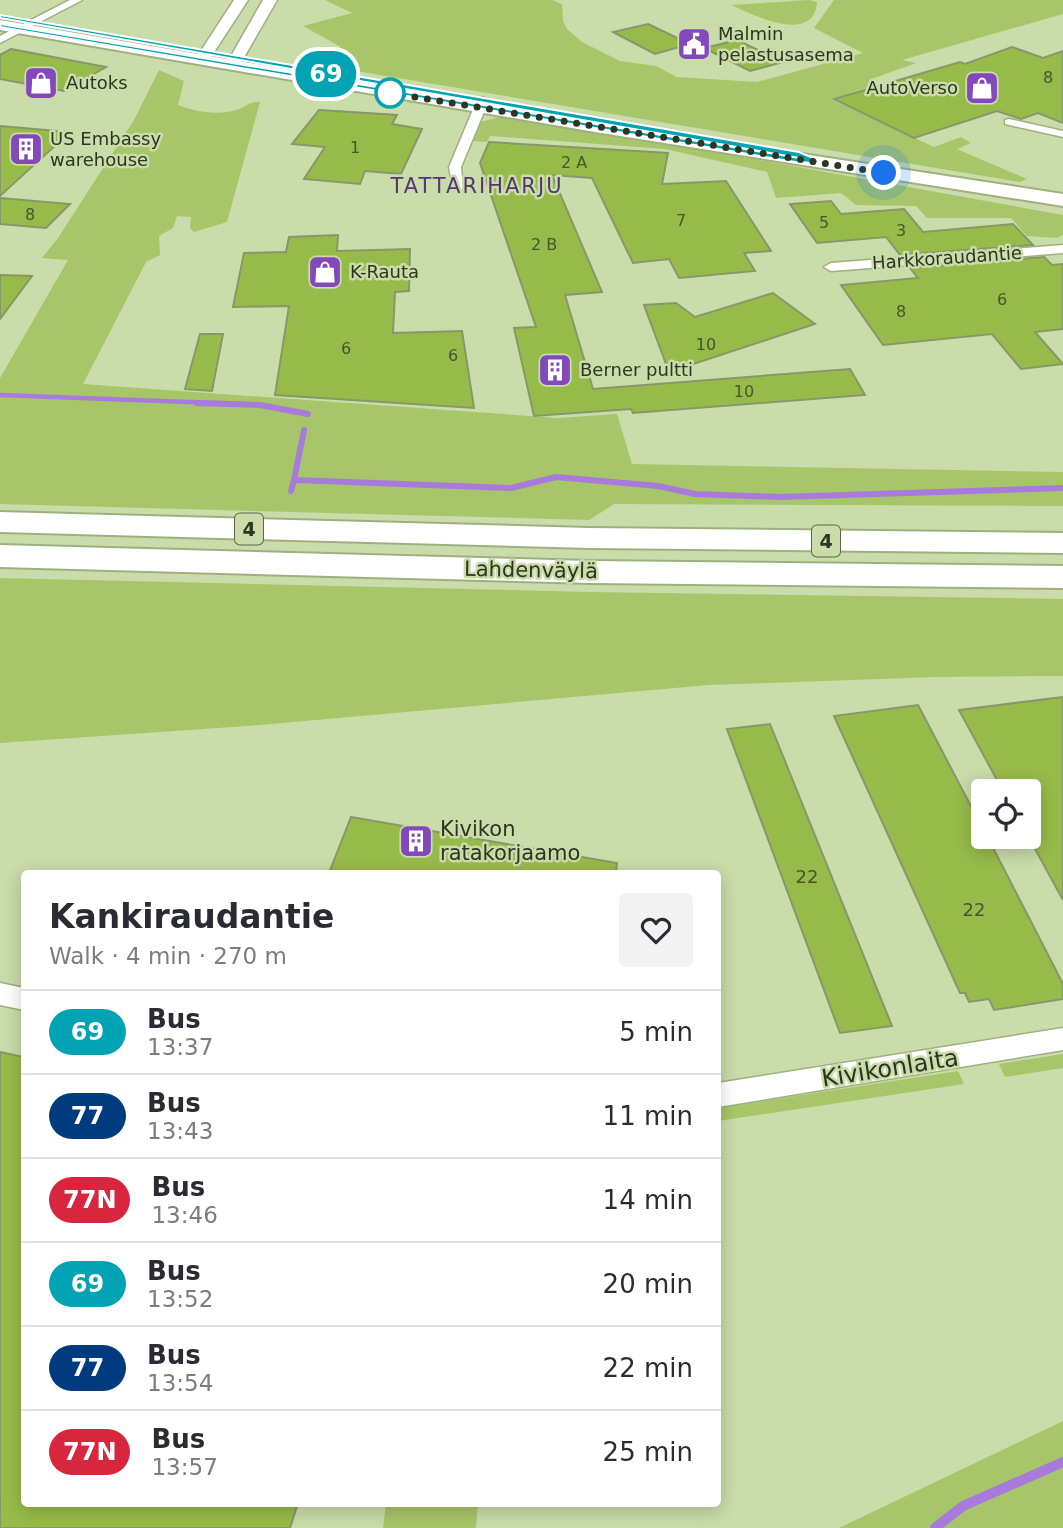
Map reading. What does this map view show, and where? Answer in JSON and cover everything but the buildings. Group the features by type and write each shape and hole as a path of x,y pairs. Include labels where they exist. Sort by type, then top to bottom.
{"highway":[{"name":"Lahdenväylä","path":"0,522 589,538 1063,542"},
{"name":"Lahdenväylä","path":"0,556 590,572 1063,577"}],"main road":[{"path":"204,57 241,0"},
{"path":"234,62 270,0"},
{"path":"0,17 204,57 795,160 816,161 1063,200"},
{"path":"0,25 30,25"},
{"path":"930,180 1063,208"}],"street":[{"path":"0,40 77,0"},
{"path":"457,187 456,167 481,104"},
{"path":"1009,122 1063,134"},
{"name":"Harkkoraudantie","path":"831,267 1063,249"},
{"path":"0,994 21,998"},
{"name":"Kivikonlaita","path":"721,1095 1063,1039"}],"green space":[{"path":"325,0 552,0 562,4 563,21 567,29 582,42 620,61 656,66 677,77 757,82 863,53 814,28 834,0 1063,0 1063,14 902,60 916,63 869,80 872,86 831,99 934,147 961,137 971,143 957,149 1027,179 1020,182 308,63 341,47 303,26 352,13"},
{"path":"809,0 817,2 813,15 805,22 794,25 766,20 731,5"},
{"path":"159,70 184,81 178,105 200,111 224,112 260,102 227,222 194,232 190,228 191,217 177,216 173,228 159,236 160,255 146,262 83,384 558,418 617,414 632,464 1063,472 1063,506 614,504 589,520 0,504 0,378 68,260 42,258 58,238 134,120"},
{"path":"500,117 737,156 1063,215 1063,235 1056,238 1027,236 1011,218 927,218 916,206 856,205 841,193 776,198 767,172 665,149 490,136 487,142 472,141 480,122"},
{"path":"0,578 590,592 1063,599 1063,676 936,677 709,685 247,726 0,743"},
{"path":"1063,1054 1063,1068 1005,1077 999,1064"},
{"path":"958,1071 964,1084 721,1121 721,1108"},
{"path":"1063,1421 1063,1528 839,1528"},
{"path":"386,1507 478,1507 476,1528 383,1528"}],"waterway":[{"path":"0,395 242,404"},
{"path":"197,403 260,405 308,414"},
{"path":"294,480 304,430"},
{"path":"294,480 511,488 556,477 658,486 695,494 780,497 1063,488"},
{"path":"291,491 294,480"},
{"path":"935,1528 963,1506 1063,1462"}],"bus line":[{"name":"69","path":"0,17 109,34 221,57 652,128 799,155 816,161 795,160 358,88 0,25"}],"place":[{"name":"Malmin pelastusasema","path":"694,44"},
{"name":"Autoks","path":"41,83"},
{"name":"AutoVerso","path":"982,88"},
{"name":"US Embassy warehouse","path":"26,149"},
{"name":"K-Rauta","path":"325,272"},
{"name":"Berner pultti","path":"555,370"},
{"name":"Kivikon ratakorjaamo","path":"416,841"}],"district":[{"name":"TATTARIHARJU","path":"477,186"}],"route":[{"path":"390,93 884,173"}]}
